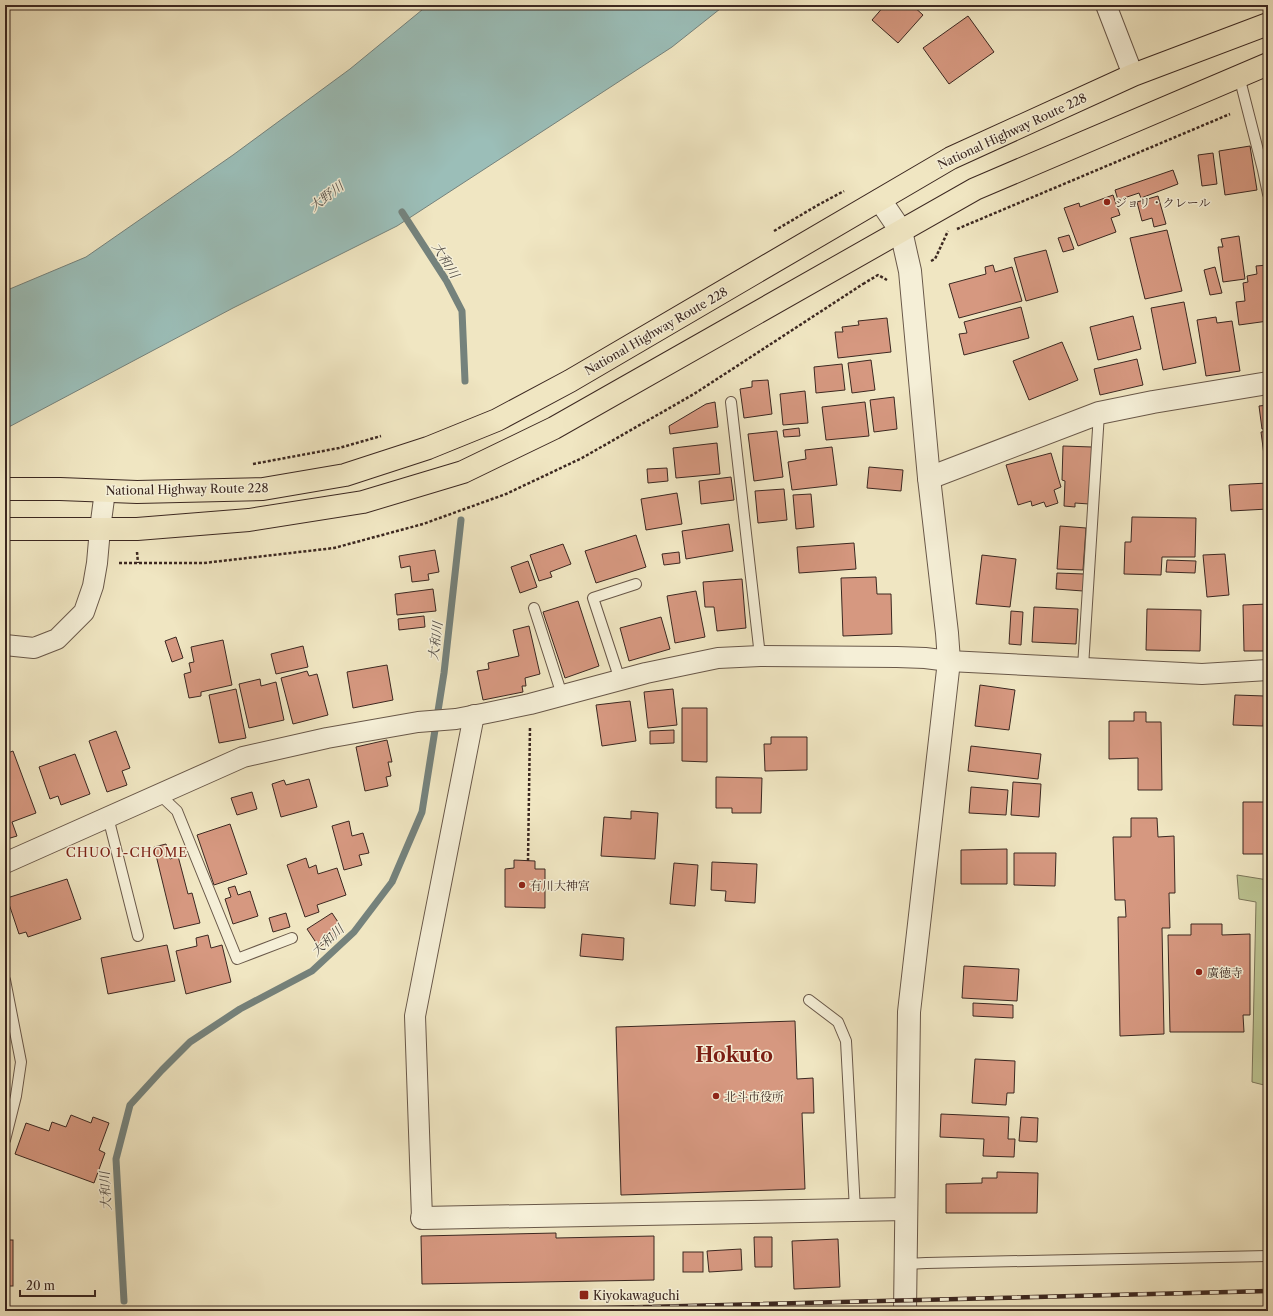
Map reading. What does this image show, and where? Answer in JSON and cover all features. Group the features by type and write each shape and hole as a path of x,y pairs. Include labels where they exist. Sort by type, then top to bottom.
{"highway":[{"name":"National Highway Route 228","path":"5,489 127,491 262,489 345,475 428,448 497,420 570,381 951,158 1133,75 1268,24"},
{"path":"5,529 137,529 256,519 363,502 463,472 554,428 975,189 1268,64"}],"street":[{"path":"1106,5 1133,75"},
{"path":"880,200 901,231 910,271 929,478 949,661 909,1012 906,1311"},
{"path":"929,478 1099,413 1153,402 1268,383"},
{"path":"5,645 34,648 57,639 84,612 93,586 98,563 100,529 105,491"},
{"path":"5,863 243,757 327,738 418,722 465,717 530,704 646,673 718,658 760,656 897,657 1202,674 1268,670"},
{"path":"465,717 415,1016 422,1218 906,1209"}],"lane":[{"path":"1239,76 1262,163 1268,194"},
{"path":"731,402 760,656"},
{"path":"1084,667 1099,413"},
{"path":"620,680 593,598 636,584"},
{"path":"534,608 562,695"},
{"path":"160,794 177,811 237,959 292,938"},
{"path":"108,817 138,936"},
{"path":"5,980 21,1062 16,1096 5,1140"},
{"path":"810,1000 838,1022 846,1041 855,1210"},
{"path":"906,1264 934,1262 1268,1256"}],"path":[{"path":"956,229 1237,112"},
{"path":"771,234 818,205"},
{"path":"246,465 339,448 384,435"},
{"path":"528,861 530,704"}],"green space":[{"path":"1237,875 1268,880 1268,1086 1252,1082 1256,902 1239,899"}],"water":[{"name":"大野川","path":"428,5 725,5 672,47 397,226 233,308 5,429 5,291 86,257 233,155 350,69"}],"building":[{"path":"885,5 912,5 923,15 898,43 872,20"},
{"path":"968,16 994,52 949,84 923,48"},
{"path":"1250,146 1257,190 1225,195 1219,151"},
{"path":"1213,153 1217,184 1202,186 1198,155"},
{"path":"1173,170 1178,184 1141,198 1139,193 1118,200 1115,190"},
{"path":"1113,195 1120,215 1111,218 1116,232 1078,246 1064,208 1079,203 1080,207"},
{"path":"1158,196 1166,224 1154,227 1152,218 1142,221 1137,202"},
{"path":"1167,230 1182,291 1145,299 1130,238"},
{"path":"1069,235 1074,249 1063,252 1058,238"},
{"path":"1239,236 1245,279 1223,282 1218,247 1223,247 1221,239"},
{"path":"1046,250 1058,292 1026,301 1014,258"},
{"path":"993,265 995,272 1012,267 1022,301 959,318 949,284 986,274 985,267"},
{"path":"1268,265 1268,321 1239,325 1236,302 1245,301 1243,283 1248,282 1247,276 1257,274 1256,266"},
{"path":"1215,267 1222,293 1210,295 1204,270"},
{"path":"1184,302 1196,363 1163,370 1151,308"},
{"path":"1021,307 1029,338 964,355 959,334 967,333 964,322"},
{"path":"1133,316 1141,349 1098,360 1090,327"},
{"path":"1216,317 1217,323 1232,321 1240,371 1206,376 1197,320"},
{"path":"887,318 891,352 838,358 835,332 843,332 842,327 859,325 858,321"},
{"path":"1062,342 1078,380 1029,400 1013,361"},
{"path":"1137,359 1143,385 1100,395 1094,369"},
{"path":"871,360 875,390 852,393 848,363"},
{"path":"842,364 845,390 816,393 814,367"},
{"path":"768,380 772,414 744,418 740,389 752,387 752,381"},
{"path":"805,391 808,423 783,425 780,394"},
{"path":"894,397 897,429 874,432 870,400"},
{"path":"715,402 718,427 670,434 669,426 706,404"},
{"path":"865,402 869,436 826,440 822,407"},
{"path":"1268,405 1268,428 1262,429 1259,406"},
{"path":"799,428 800,436 784,437 783,430"},
{"path":"777,431 783,477 754,481 748,434"},
{"path":"1268,431 1268,454 1264,455 1261,432"},
{"path":"717,443 720,474 676,478 673,448"},
{"path":"1063,446 1092,447 1089,504 1075,503 1075,507 1064,506 1065,481 1062,480"},
{"path":"832,447 837,485 792,490 788,462 806,459 805,450"},
{"path":"1051,453 1061,487 1054,490 1058,503 1046,507 1044,502 1032,506 1031,501 1018,505 1006,465"},
{"path":"869,467 903,470 901,491 867,488"},
{"path":"667,468 668,481 648,483 647,469"},
{"path":"731,477 734,500 701,504 699,481"},
{"path":"1268,483 1268,509 1231,511 1229,485"},
{"path":"784,489 787,520 758,523 755,491"},
{"path":"677,493 682,524 646,530 641,499"},
{"path":"811,494 814,527 796,529 793,495"},
{"path":"1132,517 1196,518 1195,557 1162,557 1161,575 1124,574 1125,542 1131,542"},
{"path":"729,524 733,551 686,559 682,531"},
{"path":"1060,526 1086,528 1083,570 1057,569"},
{"path":"636,535 646,567 596,583 585,551"},
{"path":"854,543 856,569 799,573 797,547"},
{"path":"563,544 571,564 550,572 552,577 539,581 530,555"},
{"path":"435,550 439,572 428,574 429,580 412,582 410,566 401,568 399,556"},
{"path":"679,552 680,563 664,565 662,554"},
{"path":"1225,554 1229,595 1207,597 1203,555"},
{"path":"982,555 1016,559 1010,607 976,604"},
{"path":"1167,560 1196,561 1195,573 1166,572"},
{"path":"528,561 537,587 520,593 511,567"},
{"path":"1057,573 1084,574 1083,591 1056,589"},
{"path":"876,577 877,594 891,594 892,634 843,636 841,578"},
{"path":"742,579 746,628 717,631 714,607 705,607 703,582"},
{"path":"433,589 436,611 397,615 395,594"},
{"path":"696,591 705,637 675,643 667,596"},
{"path":"578,601 599,666 565,678 543,612"},
{"path":"1268,604 1268,651 1244,651 1243,605"},
{"path":"1034,607 1078,609 1076,644 1032,642"},
{"path":"1147,609 1201,610 1200,651 1146,650"},
{"path":"1011,611 1023,612 1021,645 1009,644"},
{"path":"424,616 425,627 399,630 398,619"},
{"path":"661,617 670,649 629,661 620,628"},
{"path":"529,626 540,674 525,678 526,686 522,686 523,692 483,700 477,671 489,669 488,663 519,656 513,630"},
{"path":"176,637 183,658 172,662 165,641"},
{"path":"223,640 232,685 201,692 201,696 189,698 184,674 191,672 189,663 194,662 191,647"},
{"path":"303,646 308,667 276,674 271,654"},
{"path":"387,665 393,700 353,708 347,672"},
{"path":"307,671 309,676 317,674 328,715 293,724 281,678"},
{"path":"260,679 261,686 276,682 284,720 249,728 239,684"},
{"path":"980,685 1015,690 1009,730 975,726"},
{"path":"236,689 246,738 219,743 209,695"},
{"path":"673,689 677,725 648,728 644,692"},
{"path":"1235,695 1265,696 1263,726 1233,725"},
{"path":"630,701 636,741 602,746 596,705"},
{"path":"682,708 707,708 707,762 682,761"},
{"path":"1134,712 1146,712 1146,722 1161,722 1162,790 1138,790 1138,758 1109,759 1109,721 1134,721"},
{"path":"674,730 674,743 650,744 650,731"},
{"path":"116,731 130,768 122,771 127,785 107,792 89,741"},
{"path":"771,737 807,737 807,770 765,771 764,744 771,744"},
{"path":"387,740 392,762 388,762 391,776 386,777 388,786 365,791 356,747"},
{"path":"971,746 1041,754 1038,779 968,771"},
{"path":"13,751 36,813 12,822 17,836 7,839 5,834 5,754"},
{"path":"75,754 90,794 61,805 58,796 50,799 39,767"},
{"path":"716,777 762,778 761,813 732,813 732,808 716,808"},
{"path":"309,779 317,807 281,817 272,784 284,780 286,785"},
{"path":"1013,782 1041,784 1039,817 1011,815"},
{"path":"971,787 1008,790 1006,815 969,813"},
{"path":"252,792 257,809 237,815 231,798"},
{"path":"1243,802 1266,802 1265,854 1243,854"},
{"path":"631,811 658,813 655,859 601,856 604,817 631,819"},
{"path":"1131,818 1157,818 1158,837 1174,836 1175,893 1169,893 1170,928 1162,928 1164,1034 1120,1036 1118,917 1126,917 1125,900 1115,900 1113,837 1131,837"},
{"path":"349,821 352,836 363,833 369,853 359,855 362,865 344,870 332,826"},
{"path":"230,824 247,874 214,885 197,835"},
{"path":"166,844 170,859 178,856 188,894 192,893 200,923 174,929 154,847"},
{"path":"1007,849 1007,884 961,884 961,850"},
{"path":"1014,853 1056,853 1055,886 1014,885"},
{"path":"306,858 309,868 316,865 318,874 337,868 346,895 317,905 319,912 305,917 287,865"},
{"path":"514,860 535,861 535,869 545,869 545,908 505,907 505,869 514,868"},
{"path":"712,862 757,864 755,903 725,901 726,891 711,890"},
{"path":"674,863 698,865 695,906 670,904"},
{"path":"67,879 81,919 28,937 26,932 19,934 7,898"},
{"path":"235,886 238,895 250,891 258,916 233,924 225,899 231,897 228,888"},
{"path":"286,913 290,927 273,932 269,918"},
{"path":"332,913 344,931 319,947 307,929"},
{"path":"1191,924 1222,924 1222,935 1250,934 1250,1015 1243,1015 1244,1032 1170,1032 1168,935 1191,935"},
{"path":"582,934 624,938 623,960 580,956"},
{"path":"208,935 211,948 222,945 231,982 186,994 176,951 197,946 196,938"},
{"path":"167,945 175,981 108,994 101,958"},
{"path":"964,966 1019,969 1017,1001 962,998"},
{"path":"973,1003 1013,1005 1013,1018 973,1016"},
{"name":"北斗市役所","path":"795,1021 797,1079 813,1078 814,1113 802,1113 805,1189 621,1195 616,1027"},
{"path":"5,1055 7,1055 7,1092 5,1092"},
{"path":"975,1059 1015,1061 1014,1093 1007,1093 1006,1105 972,1103"},
{"path":"941,1114 1009,1117 1008,1139 1015,1139 1014,1157 983,1156 984,1139 940,1137"},
{"path":"71,1115 91,1123 93,1117 109,1123 99,1150 105,1153 94,1183 15,1154 26,1123 49,1131 52,1122 66,1127"},
{"path":"1021,1117 1038,1118 1037,1142 1019,1141"},
{"path":"997,1172 1038,1173 1037,1213 946,1213 946,1184 982,1183 982,1178 997,1178"},
{"path":"556,1233 556,1238 654,1236 654,1280 422,1284 421,1236"},
{"path":"754,1237 772,1237 772,1267 755,1267"},
{"path":"838,1239 840,1287 794,1289 792,1241"},
{"path":"5,1240 13,1240 13,1286 5,1286"},
{"path":"741,1249 742,1270 709,1272 707,1251"},
{"path":"683,1252 703,1252 703,1272 683,1272"}],"waterway":[{"name":"大和川","path":"402,212 446,280 462,311 465,381"},
{"name":"大和川","path":"124,1301 116,1159 130,1105 190,1042 240,1009 312,971 354,932 392,882 422,812 444,673 461,520"}],"railway":[{"path":"490,1311 1268,1291"}],"place":[{"name":"ジョリ・クレール","path":"1107,202"},
{"name":"有川大神宮","path":"522,885"},
{"name":"廣徳寺","path":"1199,972"},
{"name":"北斗市役所","path":"716,1096"},
{"name":"Kiyokawaguchi","path":"584,1295"}],"district":[{"name":"CHUO 1-CHOME","path":"127,852"},
{"name":"Hokuto","path":"734,1055"}]}
